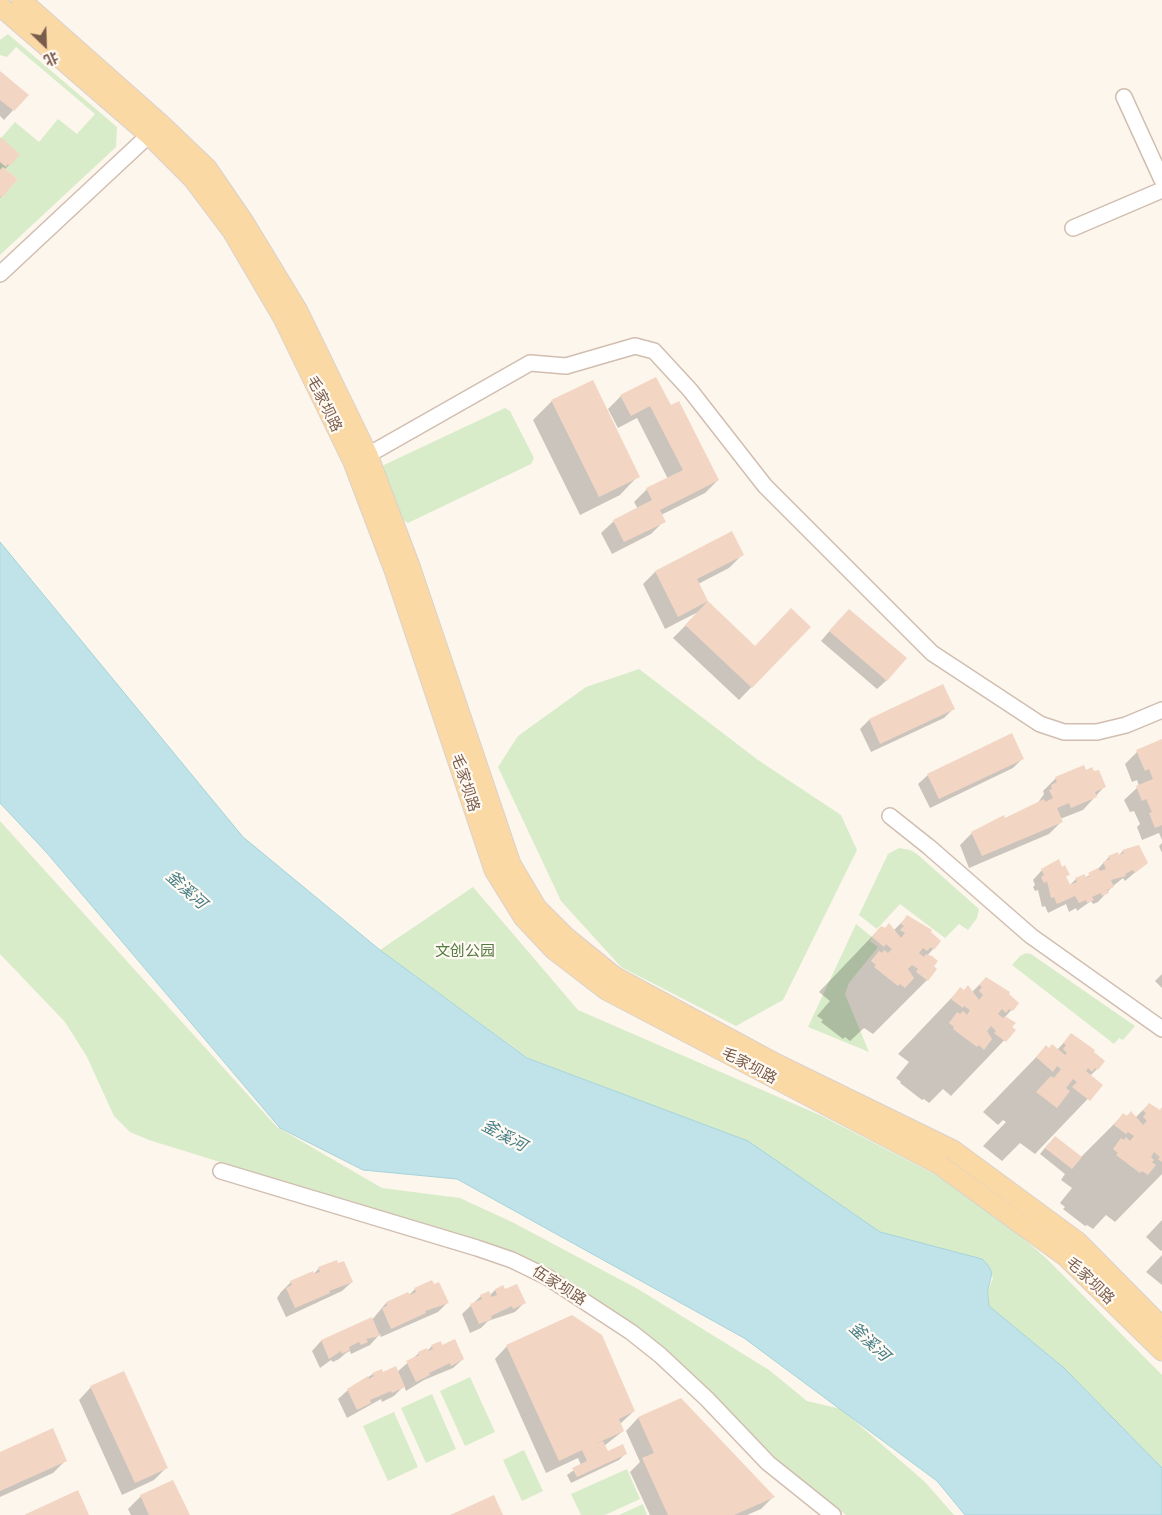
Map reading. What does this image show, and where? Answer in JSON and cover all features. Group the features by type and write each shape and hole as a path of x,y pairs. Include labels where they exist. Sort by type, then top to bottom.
{"main road":[{"name":"毛家坝路","path":"20,0 162,124 207,168 244,222 298,311 368,455 410,566 511,864 537,908 566,937 614,976 775,1063 952,1150 1078,1242 1162,1327"},
{"name":"毛家坝路","path":"0,6 149,135 192,178 232,231 283,318 353,462 394,570 494,870 523,917 554,950 606,990 940,1165 1066,1257 1162,1351"}],"street":[{"path":"1124,97 1162,180"},
{"path":"0,274 149,135"},
{"path":"1073,228 1162,190"},
{"path":"368,455 530,363 566,366 635,346 654,351 690,390 764,486 932,653 1040,724 1064,732 1097,732 1126,726 1162,710"},
{"path":"890,816 929,847 1030,936 1162,1029"},
{"name":"伍家坝路","path":"222,1171 486,1251 512,1260 547,1277 631,1332 660,1354 707,1399 768,1463 833,1515"}],"green space":[{"path":"8,34 117,127 116,147 0,255 0,196 2,198 18,179 3,167 0,169 0,162 10,166 1,138 15,122 39,142 58,119 77,134 95,114 16,47 7,57 0,55 0,40"},
{"path":"505,408 510,411 534,458 531,464 408,523 402,519 381,472 384,465"},
{"path":"639,669 758,760 841,815 857,850 783,1000 736,1026 621,967 561,901 498,767 518,736 586,687"},
{"path":"0,821 277,1127 382,1188 460,1198 512,1222 638,1289 769,1370 807,1401 841,1409 925,1482 954,1515 846,1515 785,1467 739,1422 562,1279 520,1255 149,1140 130,1132 114,1116 87,1057 65,1022 0,954"},
{"path":"899,848 910,850 917,854 979,909 977,918 968,930 959,924 945,938 900,904 877,929 859,915 888,854"},
{"name":"文创公园","path":"473,887 578,1010 822,1116 936,1175 996,1215 1046,1258 1162,1375 1162,1468 1064,1368 989,1306 988,1290 993,1278 982,1259 880,1232 748,1141 528,1058 380,950"},
{"path":"856,924 872,937 870,941 878,947 849,983 845,994 869,1052 808,1027"},
{"path":"1026,953 1031,954 1135,1026 1123,1040 1119,1038 1114,1044 1012,965 1020,956"},
{"path":"470,1377 495,1432 465,1446 440,1391"},
{"path":"432,1394 456,1449 426,1463 401,1408"},
{"path":"394,1412 418,1467 388,1481 363,1426"},
{"path":"524,1450 543,1491 522,1501 503,1460"},
{"path":"627,1469 640,1499 605,1515 581,1515 571,1494"},
{"path":"643,1504 647,1515 619,1515"}],"water":[{"name":"釜溪河","path":"0,542 243,837 380,950 527,1058 748,1141 880,1232 982,1259 991,1270 988,1291 989,1306 1064,1368 1162,1468 1162,1515 965,1515 937,1481 744,1338 457,1179 363,1170 280,1128 47,853 0,803"}],"building":[{"path":"0,71 29,95 14,111 0,100"},
{"path":"0,137 20,154 10,166 8,164 6,167 0,162"},
{"path":"3,167 18,179 2,198 0,196 0,170"},
{"path":"656,377 671,405 679,401 719,480 660,510 666,522 624,542 613,520 652,500 646,488 683,470 650,406 631,416 620,395"},
{"path":"593,380 640,477 599,497 551,400"},
{"path":"732,531 744,555 697,579 708,601 678,617 655,571"},
{"path":"708,601 755,646 791,608 811,627 752,688 685,625"},
{"path":"849,609 907,658 887,681 829,631"},
{"path":"943,684 955,709 880,744 869,719"},
{"path":"1012,733 1024,759 939,799 927,774"},
{"path":"1162,739 1162,825 1155,828 1149,813 1152,812 1146,799 1142,801 1136,786 1153,779 1149,769 1145,771 1136,750"},
{"path":"1084,765 1086,770 1092,767 1094,771 1099,770 1106,787 1095,792 1097,797 1071,808 1069,803 1057,808 1063,822 982,856 971,832 1004,815 1005,818 1044,799 1045,802 1053,798 1049,790 1052,789 1051,785 1057,782 1055,777"},
{"path":"1139,845 1148,863 1135,873 1133,870 1125,874 1126,876 1111,880 1114,887 1107,890 1109,893 1102,896 1101,893 1092,897 1094,900 1087,903 1086,900 1079,903 1075,896 1057,904 1054,897 1051,898 1047,881 1044,883 1041,877 1044,875 1041,869 1059,859 1062,867 1065,865 1070,875 1066,876 1070,885 1077,882 1075,878 1085,874 1086,878 1090,876 1088,873 1098,868 1100,871 1106,869 1103,862 1110,859 1108,856 1118,852 1119,855 1124,853 1122,850"},
{"path":"907,915 932,930 931,932 941,941 934,950 931,947 927,951 923,948 919,953 924,957 926,954 932,956 938,961 934,966 937,969 928,981 916,972 918,969 912,965 908,969 914,978 905,988 900,984 898,986 874,967 876,965 871,961 879,951 882,953 884,950 888,953 892,949 886,944 884,947 872,937 881,926 885,928 889,923 901,938 905,933 900,930 904,926 901,924"},
{"path":"986,977 1010,992 1009,994 1019,1003 1013,1011 1009,1009 1006,1013 1002,1009 998,1014 1016,1023 1012,1027 1016,1030 1006,1042 994,1033 996,1031 991,1026 987,1031 992,1039 984,1050 953,1029 954,1027 949,1023 957,1012 960,1014 963,1011 967,1015 970,1010 964,1006 963,1008 951,999 960,987 964,990 968,985 979,1000 983,995 979,991 982,987 979,985"},
{"path":"1071,1033 1095,1050 1094,1052 1105,1061 1098,1070 1095,1068 1092,1072 1088,1068 1086,1071 1103,1085 1090,1101 1072,1087 1077,1082 1073,1079 1066,1088 1070,1091 1057,1108 1036,1092 1051,1076 1054,1078 1061,1069 1057,1066 1053,1072 1036,1057 1046,1045 1049,1048 1052,1044 1065,1055 1067,1053 1063,1049 1066,1045 1063,1043"},
{"path":"1149,1103 1160,1110 1162,1107 1162,1162 1158,1159 1160,1157 1154,1152 1151,1157 1154,1160 1152,1162 1156,1165 1148,1175 1142,1171 1140,1173 1116,1155 1118,1153 1113,1149 1121,1138 1124,1140 1126,1137 1130,1141 1134,1136 1128,1132 1126,1134 1114,1125 1123,1113 1127,1116 1131,1111 1143,1125 1147,1121 1143,1117 1146,1113 1143,1111"},
{"path":"1055,1136 1082,1157 1072,1169 1045,1148"},
{"path":"337,1260 338,1263 344,1261 353,1282 329,1291 330,1293 295,1308 286,1288 292,1285 290,1281 313,1271 314,1274 320,1272 318,1267"},
{"path":"432,1280 434,1284 439,1282 449,1303 425,1311 426,1313 391,1329 382,1308 387,1306 386,1302 408,1292 410,1295 416,1292 414,1288"},
{"path":"517,1284 526,1303 513,1309 512,1306 491,1316 492,1319 479,1324 470,1304 482,1299 480,1295 489,1291 492,1297 497,1295 495,1289 503,1285 505,1289"},
{"path":"572,1315 602,1335 635,1411 619,1419 624,1431 593,1445 603,1441 608,1451 623,1444 627,1454 577,1477 572,1468 587,1461 582,1450 559,1461 506,1345"},
{"path":"372,1317 380,1336 366,1339 368,1342 361,1345 359,1342 349,1347 350,1350 342,1354 341,1351 329,1359 321,1340"},
{"path":"455,1339 464,1359 451,1366 450,1363 429,1373 430,1375 416,1382 406,1361 419,1355 418,1352 427,1348 428,1351 433,1349 431,1345 441,1341 442,1345"},
{"path":"396,1366 405,1387 370,1400 371,1403 357,1410 347,1389 368,1376 369,1379 374,1376 372,1373 382,1369 383,1372"},
{"path":"124,1371 168,1468 135,1483 90,1386"},
{"path":"681,1398 775,1497 734,1515 668,1515 642,1458 654,1453 638,1417"},
{"path":"53,1428 67,1461 0,1491 0,1452"},
{"path":"173,1480 190,1515 149,1515 140,1495"},
{"path":"78,1490 89,1515 24,1515"},
{"path":"494,1495 503,1515 450,1515"}]}
